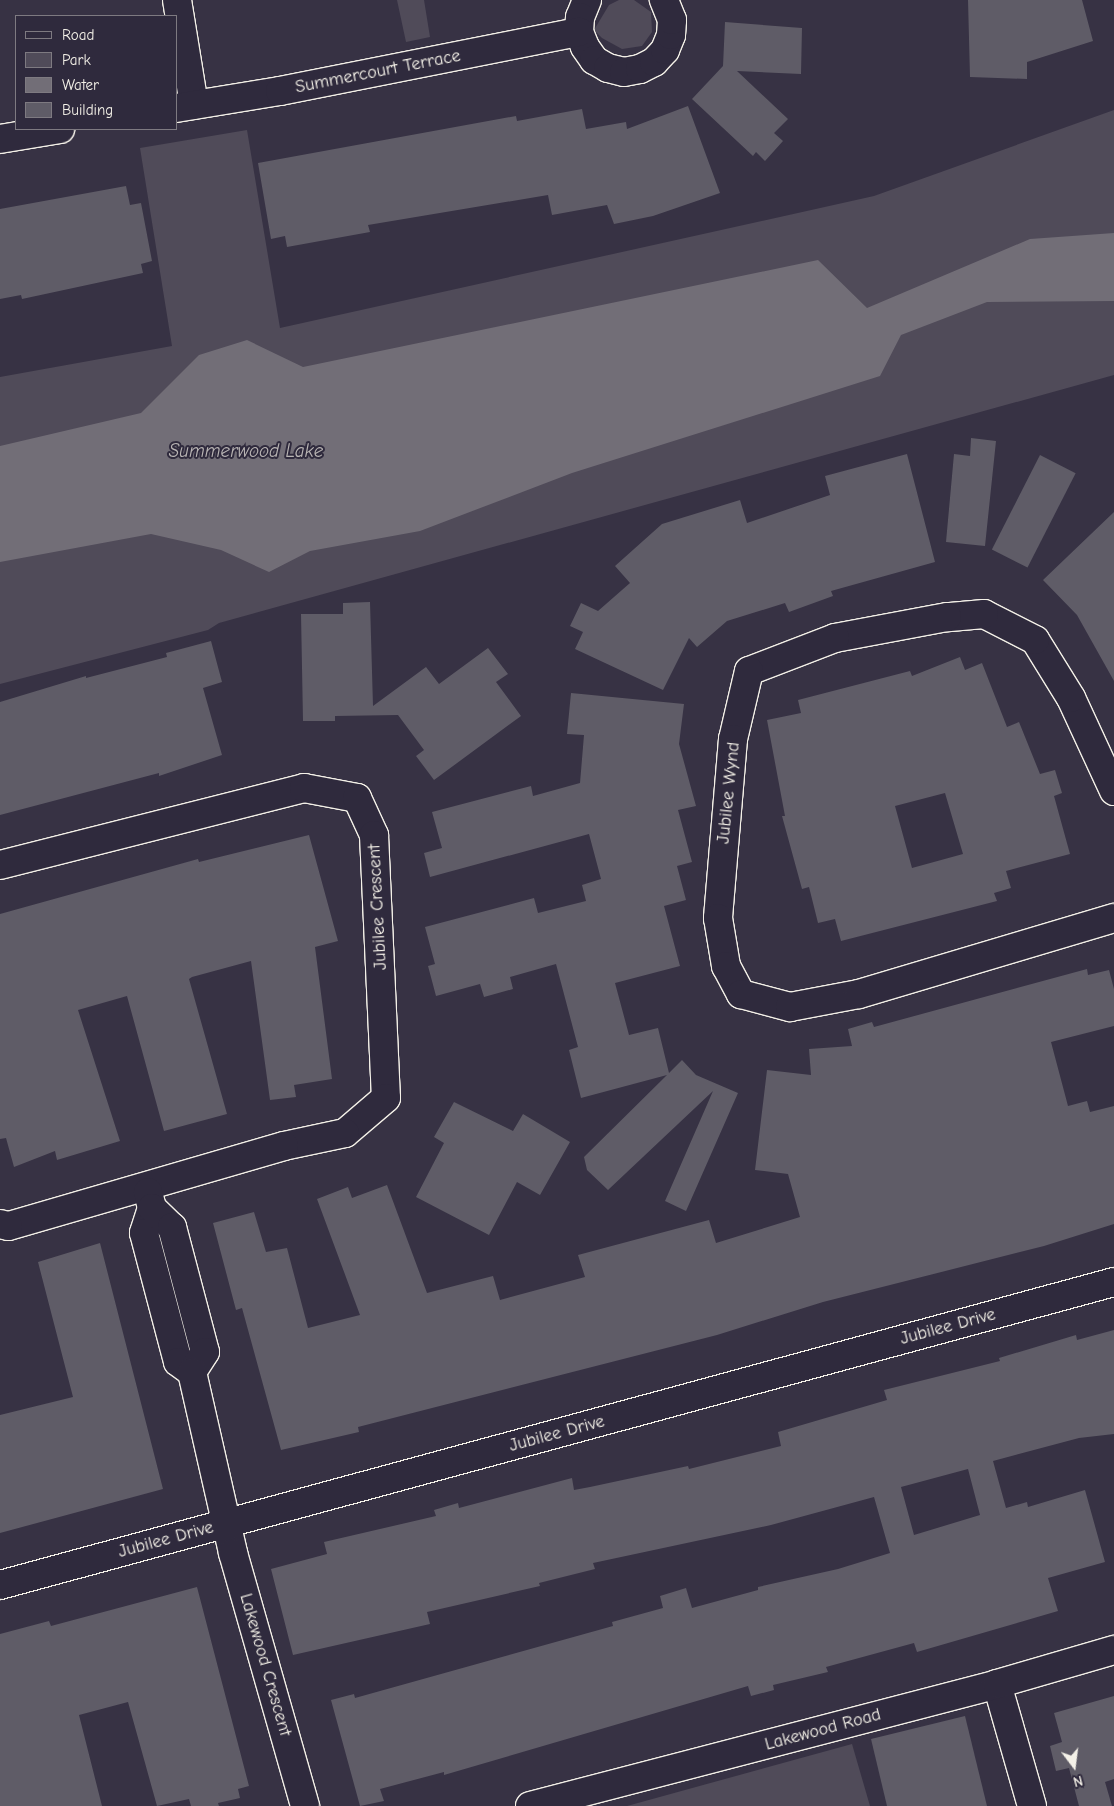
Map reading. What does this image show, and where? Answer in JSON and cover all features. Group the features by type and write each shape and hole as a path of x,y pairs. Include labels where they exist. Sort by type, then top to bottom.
{"street":[{"path":"178,0 185,106"},
{"path":"587,0 580,18 579,32 584,47 594,60 616,70 640,70 654,62 665,50 671,35 672,20 664,0"},
{"name":"Summercourt Terrace","path":"185,106 280,91 579,32"},
{"path":"0,139 54,130"},
{"name":"Jubilee Wynd","path":"1114,790 1070,698 1035,640 984,614 947,617 836,638 749,672 733,740 718,918 726,966 741,994 790,1007 859,994 1114,918"},
{"name":"Jubilee Crescent","path":"0,865 304,788 357,798 374,835 386,1098 345,1133 284,1146 149,1197 8,1226 0,1224"},
{"path":"149,1197 172,1227 205,1352 192,1372 227,1524"},
{"name":"Jubilee Drive","path":"0,1585 1114,1282"},
{"name":"Lakewood Crescent","path":"227,1524 305,1806"},
{"name":"Lakewood Road","path":"530,1806 997,1684 1114,1650"},
{"path":"997,1684 1032,1806"}],"green space":[{"path":"397,0 424,0 430,37 406,42"},
{"path":"619,0 634,0 651,12 652,32 642,46 622,49 602,38 594,30 609,5"},
{"path":"1114,110 1114,375 219,623 208,630 0,684 0,377 172,346 140,148 247,130 280,328 874,196"},
{"path":"852,1744 870,1806 627,1806"}],"water":[{"name":"Summerwood Lake","path":"1114,233 1114,301 987,302 901,335 880,376 572,473 420,531 310,551 269,572 221,550 151,534 0,562 0,446 141,413 199,355 247,340 303,367 818,260 867,308 1030,239"}],"building":[{"path":"968,0 1082,0 1093,41 1027,62 1027,79 970,77"},
{"path":"725,22 802,28 801,74 737,71 788,119 774,133 783,141 765,161 756,152 753,156 692,99 723,66"},
{"path":"688,106 720,193 653,216 614,224 607,205 552,215 548,195 368,225 370,232 287,247 285,236 271,239 258,163 516,116 517,121 582,109 586,129 626,122 627,129"},
{"path":"126,186 130,205 141,203 152,261 141,264 143,273 22,299 21,295 0,299 0,209"},
{"path":"971,438 996,441 985,546 946,542 954,454 970,456"},
{"path":"907,454 935,562 831,591 833,596 789,612 785,603 727,621 697,647 689,638 663,690 575,649 583,632 570,626 581,603 598,611 630,583 615,566 662,524 740,500 747,523 830,495 825,476"},
{"path":"1040,455 1076,473 1028,568 992,549"},
{"path":"1114,512 1114,681 1077,615 1043,580"},
{"path":"370,602 373,706 426,667 439,684 488,648 508,674 496,682 521,716 434,780 416,756 424,750 398,715 335,716 335,721 303,721 301,614 343,614 343,603"},
{"path":"211,641 222,682 203,688 222,755 159,776 159,773 0,815 0,702 86,676 86,678 167,657 166,653"},
{"path":"960,657 965,670 982,663 1007,727 1019,722 1040,774 1055,770 1062,793 1054,796 1070,854 1006,871 1011,888 994,893 997,901 841,941 835,919 818,923 809,887 802,889 782,816 785,816 767,720 801,713 798,700 910,671 912,676","holes":["945,793 963,854 912,868 895,806"]},
{"path":"571,693 684,704 679,744 696,806 678,810 692,862 677,866 686,900 664,906 680,966 615,983 629,1035 658,1028 669,1073 682,1060 696,1075 738,1093 686,1211 665,1201 713,1091 608,1190 587,1170 584,1157 667,1075 581,1098 569,1050 578,1047 556,964 510,977 513,989 484,997 480,984 436,996 428,966 435,964 425,927 534,898 538,913 586,901 582,885 601,879 589,834 430,877 424,853 442,848 432,812 531,786 533,796 580,783 584,735 567,734"},
{"path":"309,835 338,941 315,947 332,1079 294,1085 296,1097 270,1100 251,961 192,977 189,979 227,1114 164,1131 127,996 78,1010 120,1141 57,1160 55,1151 14,1167 6,1138 0,1139 0,914 198,859 199,862"},
{"path":"1087,969 1088,975 1109,970 1114,989 1114,1026 1051,1042 1068,1106 1087,1101 1090,1112 1114,1106 1114,1224 1044,1246 823,1302 717,1335 358,1427 359,1432 281,1450 242,1308 236,1310 213,1223 254,1212 266,1252 287,1248 308,1328 360,1315 317,1199 348,1187 352,1198 387,1185 427,1293 493,1276 500,1300 585,1277 578,1255 709,1220 716,1243 800,1217 788,1174 755,1170 767,1070 811,1075 809,1049 852,1046 848,1029 872,1022 874,1027"},
{"path":"454,1102 513,1131 523,1114 570,1142 540,1195 517,1182 489,1235 416,1197 444,1143 434,1137"},
{"path":"100,1243 163,1489 0,1533 0,1415 73,1397 38,1262"},
{"path":"1114,1330 1114,1434 1079,1438 993,1461 1006,1508 1027,1502 1028,1507 1085,1490 1105,1562 1048,1578 1058,1611 917,1652 914,1643 826,1667 828,1672 773,1685 774,1690 751,1696 748,1686 444,1775 444,1772 380,1789 384,1801 360,1806 331,1700 354,1694 355,1698 613,1626 612,1622 663,1608 660,1596 686,1588 692,1608 758,1590 758,1587 838,1569 890,1553 874,1497 771,1525 593,1563 595,1569 539,1583 540,1586 427,1612 430,1624 293,1655 271,1569 327,1554 324,1542 436,1516 434,1510 458,1503 459,1508 572,1478 574,1490 688,1466 689,1469 781,1446 778,1432 887,1400 884,1390 1000,1361 999,1358 1076,1335 1077,1340","holes":["968,1469 980,1515 914,1535 901,1487"]},
{"path":"197,1587 249,1786 238,1789 240,1798 218,1803 219,1806 191,1806 189,1799 157,1806 128,1702 79,1715 102,1806 0,1806 0,1634 49,1621 51,1626"},
{"path":"1114,1696 1114,1779 1105,1782 1112,1806 1079,1806 1069,1768 1056,1771 1050,1746 1062,1742 1054,1713"},
{"path":"965,1716 987,1806 887,1806 871,1739"}]}
